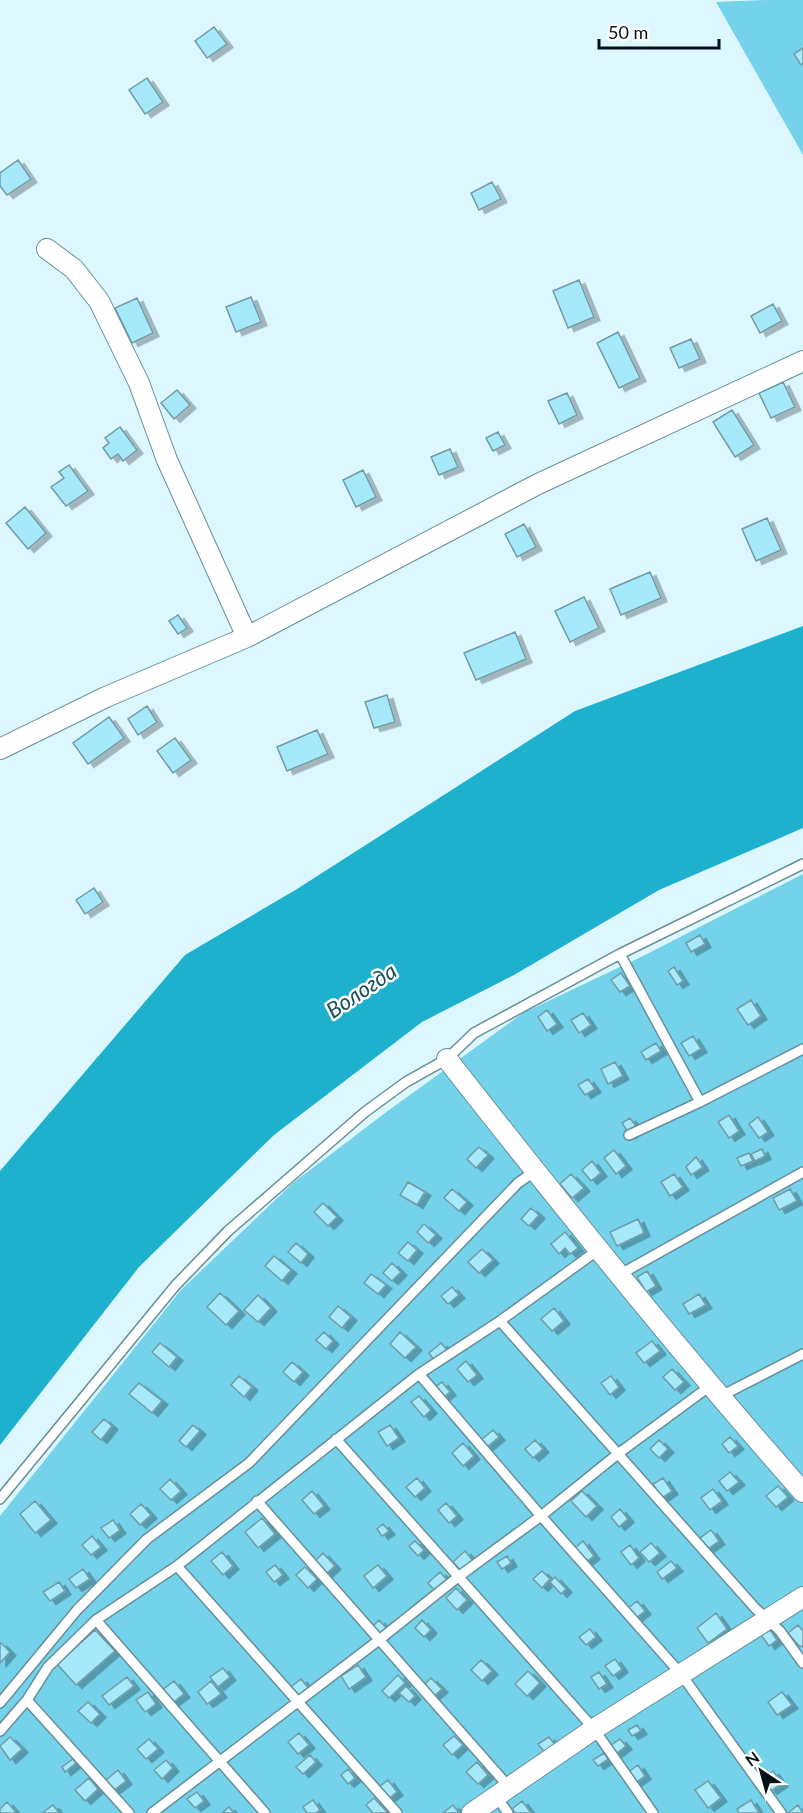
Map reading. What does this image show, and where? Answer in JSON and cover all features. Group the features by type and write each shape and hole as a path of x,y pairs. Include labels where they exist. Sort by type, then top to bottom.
{"street":[{"path":"47,249 74,269 99,301 138,383 167,460 247,637"},
{"path":"0,749 106,697 247,637 538,484 803,361"},
{"path":"447,1059 598,1250 715,1391 803,1492"},
{"path":"472,1813 594,1729 803,1597"}],"lane":[{"path":"0,1499 175,1286 228,1231 272,1190 365,1112 406,1082 447,1059 474,1033 620,954 803,864"},
{"path":"620,954 700,1102"},
{"path":"629,1135 700,1102 803,1049"},
{"path":"0,1703 77,1610 147,1539 249,1462 518,1183 535,1172"},
{"path":"619,1275 803,1172"},
{"path":"0,1731 27,1700 48,1667 96,1620 177,1566 419,1374 500,1321 598,1250"},
{"path":"500,1321 780,1631 803,1664"},
{"path":"152,1813 458,1577 541,1516 619,1453 715,1391 803,1354"},
{"path":"419,1374 681,1674 781,1813"},
{"path":"336,1439 594,1729 653,1813"},
{"path":"257,1501 379,1640 503,1792 508,1813"},
{"path":"177,1566 397,1813"},
{"path":"96,1620 265,1813"},
{"path":"27,1700 129,1813"}],"shaded area":[{"path":"803,0 803,155 716,2"},
{"path":"803,874 803,1813 0,1813 0,1516 181,1290 293,1183 523,1013 643,956"}],"water":[{"name":"Вологда","path":"803,626 803,828 659,890 514,975 422,1022 274,1135 139,1267 0,1445 0,1171 185,955 297,889 575,711"}],"building":[{"path":"214,27 227,44 207,58 195,41"},
{"path":"803,48 803,63 801,65 794,54"},
{"path":"147,78 163,102 145,114 129,90"},
{"path":"18,160 31,179 7,195 0,186 0,173"},
{"path":"492,182 501,199 479,210 471,193"},
{"path":"579,280 594,317 568,328 553,291"},
{"path":"251,297 261,322 236,332 226,307"},
{"path":"137,298 153,333 132,343 115,308"},
{"path":"773,304 782,321 760,333 751,316"},
{"path":"618,332 640,378 619,388 597,343"},
{"path":"691,339 700,359 679,368 670,348"},
{"path":"783,382 795,407 771,418 759,393"},
{"path":"177,390 190,405 174,419 161,403"},
{"path":"567,393 577,415 559,424 548,401"},
{"path":"732,410 754,445 735,457 713,422"},
{"path":"120,427 137,450 123,461 118,454 111,459 103,448 109,443 105,438"},
{"path":"498,432 505,445 493,451 486,438"},
{"path":"450,449 458,467 439,475 431,457"},
{"path":"69,465 88,491 66,506 51,487 64,478 59,472"},
{"path":"363,470 376,497 356,507 343,480"},
{"path":"25,507 46,533 28,549 6,523"},
{"path":"767,518 781,550 756,561 742,529"},
{"path":"524,524 536,547 517,557 505,534"},
{"path":"650,572 661,598 621,615 610,589"},
{"path":"584,597 599,628 570,642 555,611"},
{"path":"178,615 187,628 178,634 169,621"},
{"path":"515,632 526,659 476,680 464,653"},
{"path":"387,695 395,722 374,728 365,702"},
{"path":"147,706 157,722 138,735 128,719"},
{"path":"109,717 124,738 88,764 73,743"},
{"path":"317,730 328,754 287,771 277,747"},
{"path":"175,738 191,760 173,773 157,751"},
{"path":"94,888 103,902 85,914 76,900"},
{"path":"700,935 705,944 691,952 686,943"},
{"path":"674,967 683,981 677,985 668,971"},
{"path":"621,973 630,986 620,992 611,980"},
{"path":"751,1000 761,1016 748,1025 737,1009"},
{"path":"547,1010 557,1024 547,1031 538,1017"},
{"path":"583,1013 591,1025 579,1033 571,1020"},
{"path":"693,1036 701,1049 689,1056 681,1043"},
{"path":"656,1043 661,1051 646,1060 641,1052"},
{"path":"615,1062 623,1076 608,1084 601,1069"},
{"path":"588,1079 595,1089 585,1095 578,1085"},
{"path":"729,1115 739,1131 729,1138 718,1122"},
{"path":"758,1117 768,1132 759,1138 749,1124"},
{"path":"630,1118 638,1129 630,1135 622,1123"},
{"path":"479,1147 488,1155 476,1168 467,1159"},
{"path":"762,1149 765,1156 755,1161 751,1154"},
{"path":"614,1150 626,1166 616,1174 604,1158"},
{"path":"749,1153 753,1161 741,1166 737,1158"},
{"path":"696,1157 703,1167 691,1175 686,1167"},
{"path":"592,1161 601,1173 591,1181 582,1170"},
{"path":"571,1174 584,1188 572,1198 560,1184"},
{"path":"674,1174 683,1187 670,1196 661,1182"},
{"path":"408,1182 425,1192 417,1205 400,1195"},
{"path":"452,1189 467,1202 459,1211 444,1198"},
{"path":"790,1189 797,1201 779,1210 773,1198"},
{"path":"323,1203 337,1217 328,1226 314,1212"},
{"path":"531,1208 539,1215 529,1226 521,1219"},
{"path":"638,1219 644,1233 617,1246 610,1232"},
{"path":"424,1224 436,1235 428,1243 417,1232"},
{"path":"565,1232 578,1248 570,1254 565,1248 559,1254 551,1244"},
{"path":"408,1242 417,1250 408,1261 398,1253"},
{"path":"296,1243 308,1254 301,1263 288,1252"},
{"path":"482,1249 493,1260 479,1273 468,1262"},
{"path":"274,1256 291,1270 282,1281 265,1266"},
{"path":"392,1263 401,1272 392,1281 383,1273"},
{"path":"647,1271 656,1286 646,1292 637,1277"},
{"path":"371,1274 386,1285 378,1294 364,1283"},
{"path":"452,1287 459,1295 448,1304 441,1296"},
{"path":"220,1293 239,1311 226,1325 207,1307"},
{"path":"699,1294 706,1305 689,1314 683,1304"},
{"path":"258,1295 271,1308 258,1322 244,1310"},
{"path":"338,1306 351,1317 342,1328 329,1317"},
{"path":"554,1308 564,1321 552,1331 541,1319"},
{"path":"324,1332 333,1341 326,1349 316,1340"},
{"path":"400,1332 416,1347 405,1358 390,1344"},
{"path":"652,1341 660,1351 644,1363 636,1353"},
{"path":"160,1343 177,1357 169,1367 152,1352"},
{"path":"441,1343 447,1350 434,1360 429,1353"},
{"path":"466,1361 477,1375 468,1382 457,1369"},
{"path":"292,1362 303,1372 294,1382 283,1372"},
{"path":"672,1369 684,1382 675,1390 663,1377"},
{"path":"239,1376 252,1387 244,1397 231,1385"},
{"path":"611,1376 619,1387 610,1395 601,1383"},
{"path":"442,1382 450,1392 443,1398 434,1388"},
{"path":"139,1383 162,1401 152,1413 129,1394"},
{"path":"419,1396 431,1410 424,1417 411,1402"},
{"path":"104,1419 112,1426 101,1440 92,1432"},
{"path":"193,1425 200,1431 186,1447 179,1441"},
{"path":"390,1425 399,1438 387,1446 378,1432"},
{"path":"493,1430 499,1437 487,1447 481,1440"},
{"path":"730,1437 738,1446 729,1453 722,1444"},
{"path":"535,1440 543,1449 533,1458 525,1449"},
{"path":"659,1440 668,1449 659,1458 650,1449"},
{"path":"463,1443 474,1456 463,1466 452,1453"},
{"path":"730,1472 739,1482 727,1491 719,1481"},
{"path":"417,1478 425,1488 415,1497 406,1487"},
{"path":"663,1478 672,1491 662,1498 653,1484"},
{"path":"170,1479 181,1491 171,1500 160,1489"},
{"path":"778,1486 788,1497 776,1507 766,1496"},
{"path":"713,1489 722,1501 710,1510 701,1498"},
{"path":"312,1491 324,1506 314,1514 302,1500"},
{"path":"582,1491 597,1506 586,1517 571,1501"},
{"path":"35,1501 51,1520 35,1533 20,1514"},
{"path":"446,1503 457,1516 449,1523 438,1510"},
{"path":"141,1504 151,1515 140,1525 130,1514"},
{"path":"620,1509 628,1519 619,1527 611,1517"},
{"path":"262,1518 275,1534 258,1548 245,1532"},
{"path":"113,1520 120,1530 109,1538 101,1528"},
{"path":"383,1524 389,1531 382,1536 377,1529"},
{"path":"711,1530 719,1541 708,1549 700,1538"},
{"path":"92,1536 101,1547 91,1555 82,1545"},
{"path":"415,1541 424,1550 418,1556 409,1546"},
{"path":"583,1541 594,1556 586,1562 575,1548"},
{"path":"651,1543 660,1553 649,1562 640,1552"},
{"path":"630,1545 639,1558 631,1565 621,1552"},
{"path":"465,1551 474,1562 462,1572 453,1562"},
{"path":"222,1552 233,1566 223,1575 211,1561"},
{"path":"323,1553 335,1566 325,1575 314,1562"},
{"path":"507,1556 511,1563 502,1569 497,1562"},
{"path":"671,1561 677,1568 662,1579 657,1572"},
{"path":"275,1565 283,1575 274,1582 266,1572"},
{"path":"378,1565 387,1576 373,1588 364,1576"},
{"path":"305,1567 317,1579 308,1588 296,1575"},
{"path":"83,1569 90,1579 76,1588 69,1579"},
{"path":"542,1571 550,1579 542,1588 533,1579"},
{"path":"440,1572 448,1581 436,1592 428,1583"},
{"path":"555,1577 566,1589 561,1594 550,1582"},
{"path":"59,1582 65,1591 50,1601 43,1592"},
{"path":"456,1588 467,1600 457,1610 446,1598"},
{"path":"637,1601 645,1611 635,1619 627,1609"},
{"path":"716,1613 727,1629 708,1643 697,1628"},
{"path":"379,1620 388,1630 381,1637 372,1627"},
{"path":"422,1620 431,1630 424,1637 415,1628"},
{"path":"798,1625 803,1631 803,1645 800,1647 788,1633"},
{"path":"590,1629 596,1637 586,1645 579,1637"},
{"path":"95,1630 115,1651 76,1685 57,1664"},
{"path":"770,1630 777,1640 769,1646 761,1635"},
{"path":"0,1643 10,1652 0,1663"},
{"path":"615,1659 622,1669 613,1676 605,1666"},
{"path":"481,1660 492,1671 482,1681 471,1670"},
{"path":"358,1665 366,1677 349,1689 341,1676"},
{"path":"223,1668 230,1677 218,1687 210,1677"},
{"path":"528,1671 540,1683 527,1696 515,1684"},
{"path":"599,1672 607,1684 599,1689 591,1677"},
{"path":"398,1675 405,1683 389,1698 382,1691"},
{"path":"127,1677 134,1686 109,1705 102,1696"},
{"path":"431,1678 442,1689 434,1696 424,1685"},
{"path":"301,1679 310,1690 300,1698 291,1687"},
{"path":"174,1681 184,1694 171,1704 161,1691"},
{"path":"211,1681 221,1694 207,1704 198,1692"},
{"path":"406,1686 415,1696 409,1702 399,1693"},
{"path":"148,1692 156,1704 145,1712 136,1700"},
{"path":"782,1692 792,1705 777,1715 768,1702"},
{"path":"88,1702 100,1714 91,1723 78,1711"},
{"path":"637,1725 641,1731 632,1736 628,1730"},
{"path":"299,1733 309,1745 298,1754 288,1742"},
{"path":"454,1736 463,1745 452,1755 443,1745"},
{"path":"10,1737 22,1749 10,1760 0,1746"},
{"path":"549,1737 556,1746 546,1754 538,1744"},
{"path":"149,1739 158,1749 146,1759 137,1749"},
{"path":"620,1739 626,1746 616,1754 610,1746"},
{"path":"604,1753 608,1759 598,1766 593,1760"},
{"path":"310,1755 316,1762 303,1774 296,1767"},
{"path":"73,1759 76,1763 65,1772 62,1767"},
{"path":"166,1760 173,1768 162,1779 154,1770"},
{"path":"477,1762 488,1775 478,1784 466,1772"},
{"path":"638,1765 645,1776 634,1784 627,1773"},
{"path":"348,1769 355,1778 348,1784 341,1775"},
{"path":"118,1770 126,1781 113,1791 105,1781"},
{"path":"773,1771 782,1783 771,1791 762,1779"},
{"path":"89,1778 98,1789 85,1801 75,1790"},
{"path":"388,1780 397,1792 388,1799 379,1787"},
{"path":"708,1781 721,1798 708,1808 695,1790"},
{"path":"197,1792 204,1801 195,1808 187,1799"},
{"path":"374,1798 387,1812 373,1813 366,1805"},
{"path":"313,1800 320,1810 316,1813 307,1813 303,1807"},
{"path":"751,1800 759,1813 739,1813 737,1809"},
{"path":"522,1801 531,1813 516,1813 512,1809"},
{"path":"7,1802 15,1811 14,1813 0,1813 0,1809"},
{"path":"53,1805 59,1813 42,1813"},
{"path":"453,1805 459,1813 443,1813"},
{"path":"798,1805 803,1813 788,1813"},
{"path":"229,1807 234,1813 222,1813"}]}
